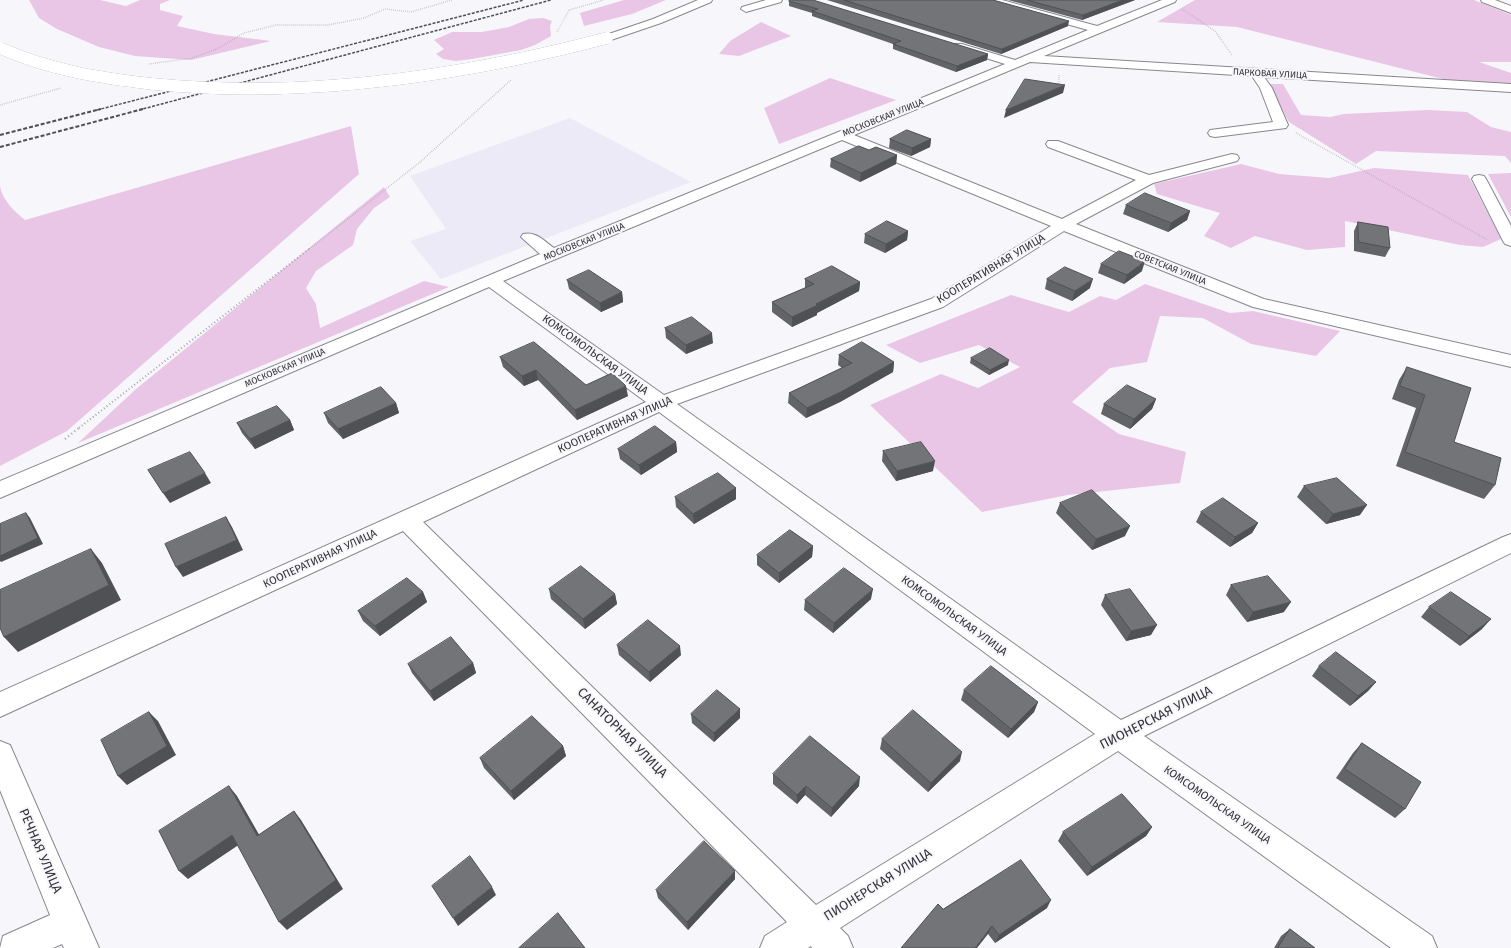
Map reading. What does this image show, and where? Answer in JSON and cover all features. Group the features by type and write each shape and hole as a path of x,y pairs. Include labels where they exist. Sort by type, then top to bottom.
{"street":[{"path":"0,48 42,64 80,73 148,84 247,89 313,87 386,80 463,70 539,56 607,38 657,21 707,0"},
{"path":"746,9 777,0"},
{"path":"991,0 1098,30"},
{"path":"1486,0 1511,10"},
{"name":"МОСКОВСКАЯ УЛИЦА","path":"0,490 492,280 841,135 1098,30 1175,3"},
{"path":"949,43 1010,62 1014,65"},
{"name":"ПАРКОВАЯ УЛИЦА","path":"1029,59 1511,88"},
{"path":"1215,133 1281,125 1266,88 1256,73"},
{"name":"СОВЕТСКАЯ УЛИЦА","path":"841,135 1063,226 1259,303 1511,361"},
{"path":"1053,144 1148,180"},
{"name":"КООПЕРАТИВНАЯ УЛИЦА","path":"0,705 662,403 937,303 1063,226 1148,180 1232,158"},
{"path":"1479,179 1511,241"},
{"path":"530,237 552,255"},
{"name":"КОМСОМОЛЬСКАЯ УЛИЦА","path":"492,280 1119,735 1420,948"},
{"name":"САНАТОРНАЯ УЛИЦА","path":"406,520 836,948"},
{"name":"ПИОНЕРСКАЯ УЛИЦА","path":"777,948 1119,735 1511,543"},
{"name":"РЕЧНАЯ УЛИЦА","path":"0,754 76,935"},
{"path":"15,948 76,935"}],"path":[{"path":"148,65 192,58 217,49 244,33 276,25 328,25 364,18 384,9 411,12 452,0"},
{"path":"554,37 568,10 604,0"},
{"path":"1175,3 1215,31 1235,60 1256,73"},
{"path":"65,439 419,163 516,75"},
{"path":"0,105 64,88"},
{"path":"1281,125 1490,241"}],"shaded area":[{"path":"29,0 100,0 126,6 140,0 170,0 160,4 160,10 183,16 177,26 214,34 271,41 191,60 135,56 99,47 57,29 39,18"},
{"path":"624,0 666,0 632,14 584,26 580,13"},
{"path":"1195,0 1474,0 1511,15 1511,62 1479,62 1511,73 1511,85 1455,82 1237,27 1157,22"},
{"path":"543,18 552,21 550,26 551,36 535,45 521,50 456,61 443,59 436,54 444,49 434,40 452,32 482,32 509,27 529,19"},
{"path":"761,22 791,36 739,56 719,54 730,41"},
{"path":"830,78 896,100 779,144 764,108"},
{"path":"1269,84 1283,84 1301,115 1330,117 1344,114 1428,110 1467,112 1491,127 1511,132 1511,163 1505,156 1376,151 1356,164 1289,122"},
{"path":"570,118 691,182 441,279 410,241 446,229 410,176"},
{"path":"351,126 359,174 67,431 0,466 0,186 6,201 25,220"},
{"path":"1241,164 1279,174 1329,178 1374,168 1468,175 1501,239 1483,247 1460,245 1345,221 1345,247 1307,250 1255,236 1231,248 1204,236 1220,213 1157,194 1154,184"},
{"path":"1511,173 1511,217 1488,174"},
{"path":"384,187 390,197 374,208 357,229 353,245 316,271 306,288 316,304 320,328 424,281 449,287 78,443 136,389"},
{"path":"1145,284 1230,313 1253,311 1340,331 1316,356 1251,344 1203,318 1160,316 1147,362 1110,368 1072,402 1119,434 1186,452 1180,483 1068,495 982,512 870,405 941,374 978,388 1020,367 979,345 920,363 886,345 1011,295 1069,312 1100,296 1116,300"}],"building":[{"path":"813,0 988,54 957,66 893,44 901,41 812,11 818,9 789,1"},
{"path":"844,0 993,0 1069,21 1002,49"},
{"path":"1027,0 1123,0 1083,15"},
{"path":"1025,79 1065,85 1006,110"},
{"path":"907,130 931,139 912,148 890,139"},
{"path":"859,146 869,150 876,147 897,155 861,173 831,159"},
{"path":"1145,193 1190,211 1171,223 1126,205"},
{"path":"887,221 908,231 886,244 865,234"},
{"path":"1358,222 1388,227 1390,248 1359,242"},
{"path":"1119,251 1145,261 1127,275 1101,264"},
{"path":"832,266 860,282 816,304 818,305 792,317 772,302 814,284 805,279"},
{"path":"1065,267 1093,279 1075,291 1047,279"},
{"path":"589,270 622,292 600,303 567,280"},
{"path":"692,317 712,333 686,345 665,328"},
{"path":"534,342 586,385 612,373 626,386 575,410 536,370 522,376 500,357"},
{"path":"862,342 894,362 841,392 807,408 789,393 852,363 839,355"},
{"path":"990,348 1009,360 990,370 971,358"},
{"path":"1407,367 1471,388 1454,442 1501,458 1495,485 1405,452 1425,395 1400,386"},
{"path":"1127,385 1156,399 1134,419 1104,404"},
{"path":"381,387 396,403 338,429 324,413"},
{"path":"277,406 290,420 250,439 237,423"},
{"path":"655,426 676,442 639,465 618,449"},
{"path":"921,442 935,461 897,471 883,451"},
{"path":"190,452 205,473 163,493 148,470"},
{"path":"718,473 736,488 693,514 675,497"},
{"path":"1337,478 1367,505 1333,514 1304,486"},
{"path":"1092,490 1130,526 1096,539 1060,503"},
{"path":"1223,498 1258,523 1235,537 1201,512"},
{"path":"26,513 38,538 0,556 0,524"},
{"path":"226,517 237,540 176,567 165,544"},
{"path":"790,530 813,546 779,573 757,555"},
{"path":"91,549 109,585 4,637 0,628 0,590"},
{"path":"581,566 615,594 583,619 549,589"},
{"path":"844,568 873,589 834,623 805,600"},
{"path":"1268,576 1291,602 1253,612 1231,585"},
{"path":"407,578 423,592 375,626 358,611"},
{"path":"1130,589 1157,625 1131,631 1105,595"},
{"path":"1451,592 1491,619 1469,636 1429,607"},
{"path":"648,620 680,646 649,672 617,645"},
{"path":"451,637 473,663 430,691 408,664"},
{"path":"1336,652 1376,682 1358,696 1319,666"},
{"path":"991,666 1038,702 1011,729 964,690"},
{"path":"717,690 740,709 714,733 691,714"},
{"path":"913,710 962,752 931,783 882,739"},
{"path":"149,712 167,746 118,776 101,740"},
{"path":"532,716 563,746 511,791 480,758"},
{"path":"810,736 860,777 832,808 806,786 797,795 773,774"},
{"path":"1362,743 1421,782 1405,809 1345,769"},
{"path":"229,786 257,836 294,811 336,880 279,922 232,835 179,871 159,831"},
{"path":"1122,794 1152,827 1092,867 1063,832"},
{"path":"704,841 735,871 687,922 656,890"},
{"path":"470,856 492,887 453,918 432,886"},
{"path":"1021,860 1051,900 999,935 992,926 975,948 901,948 938,904 943,909"},
{"path":"558,913 585,948 519,948"},
{"path":"1290,929 1315,948 1278,948"}],"railway":[{"path":"97,110 524,0"},
{"path":"139,110 551,0"},
{"path":"0,135 101,109"},
{"path":"0,147 143,109"}]}
